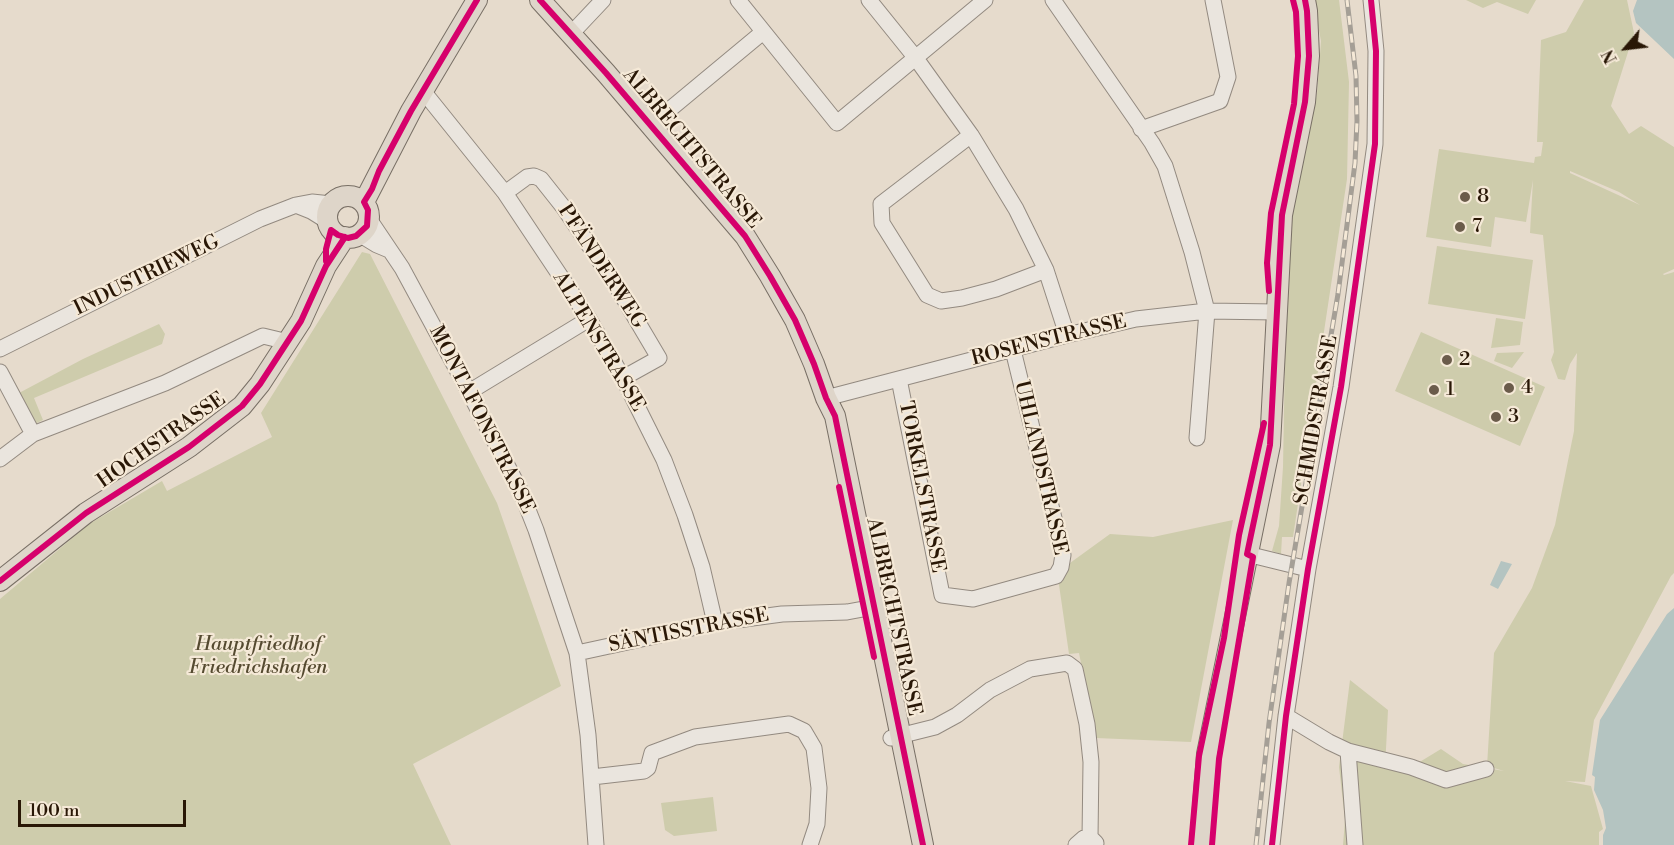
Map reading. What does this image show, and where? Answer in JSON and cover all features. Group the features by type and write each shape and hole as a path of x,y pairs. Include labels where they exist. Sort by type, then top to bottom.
{"main road":[{"name":"HOCHSTRASSE","path":"0,580 86,513 219,426 260,384 308,309 326,266 327,249 347,218 372,189 379,171 423,91 477,0"},
{"name":"ALBRECHTSTRASSE","path":"540,0 651,125 745,236 795,320 826,398 824,413 896,737 923,845"},
{"path":"1200,845 1207,754 1270,445 1282,215 1305,102 1309,56 1305,0"},
{"name":"ALBRECHTSTRASSE","path":"896,737 913,845"}],"street":[{"path":"570,35 603,0"},
{"path":"738,0 837,123 985,0"},
{"path":"869,0 915,57 971,135 1016,209 1046,270 1067,335"},
{"path":"1053,0 1165,166 1192,252 1207,311 1197,438"},
{"path":"1142,129 1220,101 1228,77 1213,0"},
{"name":"SCHMIDSTRASSE","path":"1272,845 1286,716 1308,569 1341,387 1375,144 1376,51 1371,0"},
{"path":"651,125 763,32"},
{"name":"ALPENSTRASSE","path":"423,91 505,193 589,319 623,378 664,459 677,493 702,567 715,623"},
{"path":"971,135 881,204 882,224 927,295 941,301 996,289 1046,270"},
{"name":"PFÄNDERWEG","path":"505,193 527,177 534,176 541,179 564,208 617,287 659,358 623,378"},
{"name":"INDUSTRIEWEG","path":"0,349 260,219 312,202 347,218"},
{"name":"MONTAFONSTRASSE","path":"347,218 389,250 402,268 521,492 554,581 577,653 592,777 596,845"},
{"name":"ROSENSTRASSE","path":"826,398 1136,319 1207,311 1277,312"},
{"path":"469,392 589,319"},
{"path":"0,459 33,434 165,383 263,336 288,342"},
{"name":"UHLANDSTRASSE","path":"942,595 973,599 1056,576 1061,567 1063,555 1060,540 1013,350"},
{"path":"0,372 33,434"},
{"name":"TORKELSTRASSE","path":"899,379 942,595"},
{"path":"1247,554 1308,569"},
{"name":"SÄNTISSTRASSE","path":"577,653 715,623 782,614 847,612 869,608"},
{"path":"896,737 942,723 957,715 990,690 1030,669 1067,663 1075,669 1087,724 1091,762 1088,843"},
{"path":"1286,716 1348,751 1411,767 1446,780 1486,769"},
{"path":"592,777 644,771 648,768 652,753 695,737 789,724 804,731 814,748 819,788 817,824 810,845"},
{"path":"1348,751 1355,845"}],"green space":[{"path":"1313,0 1339,0 1349,82 1347,179 1293,537 1282,537 1281,554 1272,551 1279,526 1283,467 1287,239 1317,94 1321,41"},
{"path":"1466,0 1536,0 1528,14 1497,2 1483,8"},
{"path":"1584,0 1627,0 1634,33 1611,106 1629,134 1641,126 1674,147 1674,269 1663,274 1674,272 1674,573 1594,720 1585,782 1565,781 1591,786 1603,829 1599,832 1599,845 1343,845 1345,820 1339,767 1350,680 1388,710 1385,768 1418,763 1441,749 1463,764 1504,771 1487,766 1494,653 1532,588 1555,525 1574,431 1577,353 1570,364 1565,380 1558,379 1551,360 1554,352 1543,235 1530,233 1533,180 1526,222 1495,217 1491,247 1426,237 1439,149 1534,163 1535,157 1541,156 1543,142 1537,142 1541,40 1566,32","holes":["1570,171 1619,192 1640,205"]},
{"path":"1437,246 1533,260 1525,319 1428,304"},
{"name":"Hauptfriedhof Friedrichshafen","path":"362,252 370,254 497,503 561,686 413,764 451,845 0,845 0,599 89,524 162,481 167,491 272,437 261,413"},
{"path":"1496,318 1523,322 1520,345 1491,348"},
{"path":"159,324 165,334 162,344 34,398 43,420 35,424 19,393 83,359"},
{"path":"1421,332 1545,387 1520,446 1395,391"},
{"path":"1524,352 1512,368 1494,361 1497,353"},
{"path":"1233,520 1191,742 1096,738 1079,653 1069,654 1058,578 1070,563 1110,534 1153,537"},
{"path":"713,797 717,831 674,836 665,830 661,803"}],"shaded area":[{"path":"1637,0 1674,0 1674,59 1636,23 1633,11"},
{"path":"1501,561 1512,564 1498,589 1490,585"},
{"path":"1674,608 1674,845 1603,845 1606,828 1603,810 1594,790 1595,777 1592,775 1600,720 1667,614"}],"railway":[{"path":"1256,845 1269,723 1289,583 1338,294 1355,163 1356,76 1347,0"}],"cycle path":[{"path":"326,261 326,249 331,230 348,238 356,236 367,226 368,210 364,202 379,171 411,111 477,0"},
{"path":"540,0 606,73 745,236 795,320 835,416 923,845"},
{"path":"1269,291 1267,263 1271,213 1294,104 1298,56 1296,12 1293,0"},
{"path":"1212,845 1219,759 1253,557 1247,554 1270,445 1282,215 1305,102 1309,56 1305,0"},
{"path":"1272,845 1286,716 1308,569 1341,387 1375,144 1376,51 1371,0"},
{"path":"0,581 86,513 189,447 242,406 260,384 301,321 326,266 345,237"},
{"path":"1191,845 1199,756 1224,638 1239,535 1264,423"},
{"path":"839,487 874,657"}],"place":[{"name":"8","path":"1465,197"},
{"name":"7","path":"1460,227"},
{"name":"2","path":"1447,360"},
{"name":"4","path":"1509,388"},
{"name":"1","path":"1434,390"},
{"name":"3","path":"1496,417"}]}
